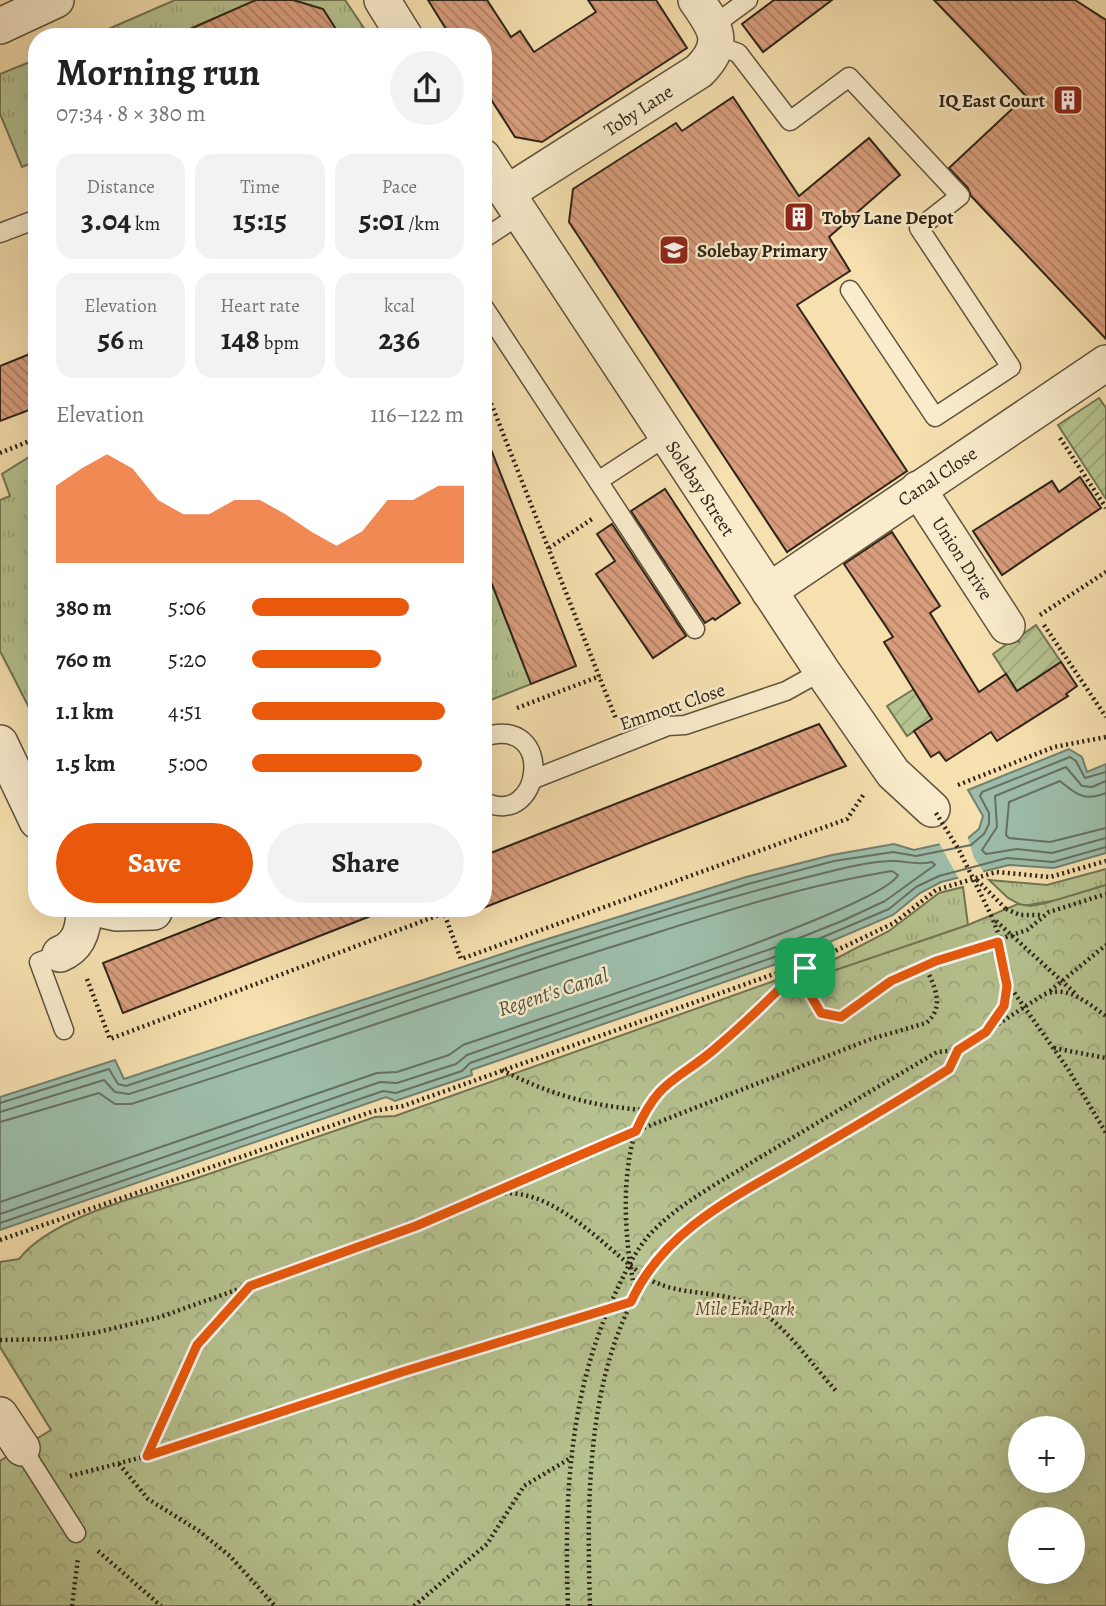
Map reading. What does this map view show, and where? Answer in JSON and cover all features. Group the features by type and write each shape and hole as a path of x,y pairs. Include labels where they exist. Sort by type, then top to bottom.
{"street":[{"path":"0,26 55,0"},
{"path":"382,0 399,28"},
{"name":"Toby Lane","path":"514,204 699,71 710,60 708,23"},
{"name":"Solebay Street","path":"492,171 886,764 934,811"},
{"name":"Canal Close","path":"769,591 1106,363"},
{"name":"Union Drive","path":"918,489 1023,622"},
{"path":"0,743 28,802"},
{"path":"0,1415 22,1448"}],"lane":[{"path":"748,0 708,23 738,53 790,121 849,77 960,196 919,228 1011,367 935,417 850,290"},
{"path":"492,229 514,204"},
{"path":"0,233 28,222"},
{"path":"492,320 695,629"},
{"path":"598,481 667,436"},
{"name":"Emmott Close","path":"492,804 500,806 511,804 521,798 534,779 668,726 685,725 786,691 822,671"},
{"path":"492,736 506,734 527,745 533,755 534,779"},
{"path":"64,1030 40,962 74,934"},
{"path":"22,1448 76,1533"}],"path":[{"path":"492,406 625,743"},
{"path":"1040,407 1106,508"},
{"path":"0,453 28,442"},
{"path":"549,548 613,505"},
{"path":"1106,572 1023,622 1106,717"},
{"path":"509,711 600,676"},
{"path":"968,781 1054,747 1106,737"},
{"path":"445,917 461,959 848,819 886,764"},
{"path":"934,811 967,866 991,915 998,942 1007,996 1004,1006 986,1032"},
{"path":"635,1293 629,1263 626,1201 636,1131 663,1085 714,1050 802,969 894,923 936,890 996,872 1050,877 1106,861"},
{"path":"967,866 1006,909 1029,916 1106,894"},
{"path":"802,969 821,1013 834,1017 846,1015 891,981 925,966 1012,937 1027,930 1049,912"},
{"path":"991,915 1063,983 1106,1016"},
{"path":"74,934 87,980 110,1039 433,917"},
{"path":"568,1606 570,1458 583,1377 608,1308 629,1263 654,1230 691,1201 937,1052 958,1050 1063,983 1106,945"},
{"path":"0,1340 52,1339 94,1333 160,1317 416,1226 636,1131 871,1039 926,1023 933,1017 937,1002 925,966"},
{"path":"0,1240 374,1111 403,1106 774,974 802,969"},
{"path":"1004,975 1068,1069 1106,1133"},
{"path":"1043,995 1061,992 1080,997"},
{"path":"1050,1045 1063,1051 1106,1058"},
{"path":"590,1606 589,1501 594,1437 612,1354 631,1302 645,1277 662,1252 696,1223 949,1069 958,1050"},
{"path":"502,1069 530,1084 570,1098 610,1108 646,1110"},
{"path":"491,1195 508,1193 528,1197 564,1213 645,1277 664,1286 731,1298 755,1307 778,1325 837,1392"},
{"path":"147,1456 197,1345 250,1286"},
{"path":"73,1474 147,1456 631,1302"},
{"path":"415,1606 487,1544 524,1486 570,1458"},
{"path":"119,1464 148,1499 199,1531 230,1556 275,1606"},
{"path":"72,1606 79,1564 76,1533"},
{"path":"76,1533 135,1580 161,1606"}],"green space":[{"path":"175,0 256,0 192,28 111,28"},
{"path":"293,0 345,0 364,28 335,28 323,9"},
{"path":"28,63 28,165 22,167 0,114 0,74"},
{"path":"1099,398 1106,408 1106,499 1058,425"},
{"path":"28,458 28,705 0,651 0,500 10,496 2,474"},
{"path":"492,584 531,684 492,699"},
{"path":"1036,625 1061,662 1017,691 993,654 1014,639 1019,642 1019,637"},
{"path":"914,689 934,718 907,736 887,706"},
{"path":"1106,869 1106,885 1064,899 1023,906 1008,898 989,880 1047,885"},
{"name":"Mile End Park","path":"1106,885 1106,1606 0,1606 0,1461 51,1430 0,1347 0,1262 19,1259 34,1244 54,1231 127,1200 375,1117 395,1116 785,977 812,971 824,974 968,925 1018,904 1030,906"},
{"path":"963,887 968,925 943,934 947,951 812,979 812,971 889,931 939,893"}],"water":[{"name":"Regent's Canal","path":"1069,749 1082,757 1087,772 1106,764 1106,853 1054,868 1009,865 941,882 920,893 893,915 785,961 471,1070 472,1075 395,1101 386,1097 0,1230 0,1097 115,1060 124,1079 538,942 746,877 832,855 894,844 914,850 968,838 979,829 983,816 968,790"}],"pier":[{"path":"967,835 974,858 985,874 960,881 938,841"}],"building":[{"path":"256,0 293,0 323,9 335,28 192,28"},
{"path":"428,0 487,0 511,37 520,31 534,52 596,12 588,0 656,0 687,48 542,142 515,137 492,101 492,28 445,28"},
{"path":"774,0 832,0 763,52 742,24"},
{"path":"934,0 1075,0 1106,20 1106,339 971,196 968,188 949,168 1026,96"},
{"path":"733,97 799,196 869,138 900,175 829,237 850,271 797,305 907,471 787,552 569,222 573,189 676,123 682,131"},
{"path":"28,355 28,410 0,421 0,366"},
{"path":"492,452 576,666 531,684 492,584"},
{"path":"1080,477 1101,508 1002,575 973,531 1052,481 1059,492"},
{"path":"665,489 740,603 715,620 713,618 705,623 631,511"},
{"path":"612,524 686,636 653,658 596,574 615,561 597,534"},
{"path":"892,532 940,606 930,613 979,692 1006,674 1017,691 1061,662 1077,686 1066,694 1068,696 997,741 991,732 946,761 939,752 931,757 914,731 932,719 884,642 893,637 844,564"},
{"path":"819,724 846,766 492,904 492,852"},
{"path":"220,917 368,917 123,1013 103,963"}],"place":[{"name":"IQ East Court","path":"1068,100"},
{"name":"Toby Lane Depot","path":"799,217"},
{"name":"Solebay Primary","path":"674,250"}],"route":[{"path":"998,942 1007,996 992,1026 958,1050 949,1069 738,1195 681,1235 655,1261 631,1302 402,1372 147,1456 197,1345 250,1286 416,1226 636,1131 654,1095 663,1085 714,1050 799,969 805,968 811,996 821,1013 841,1017 891,981 936,961 998,942"}]}
